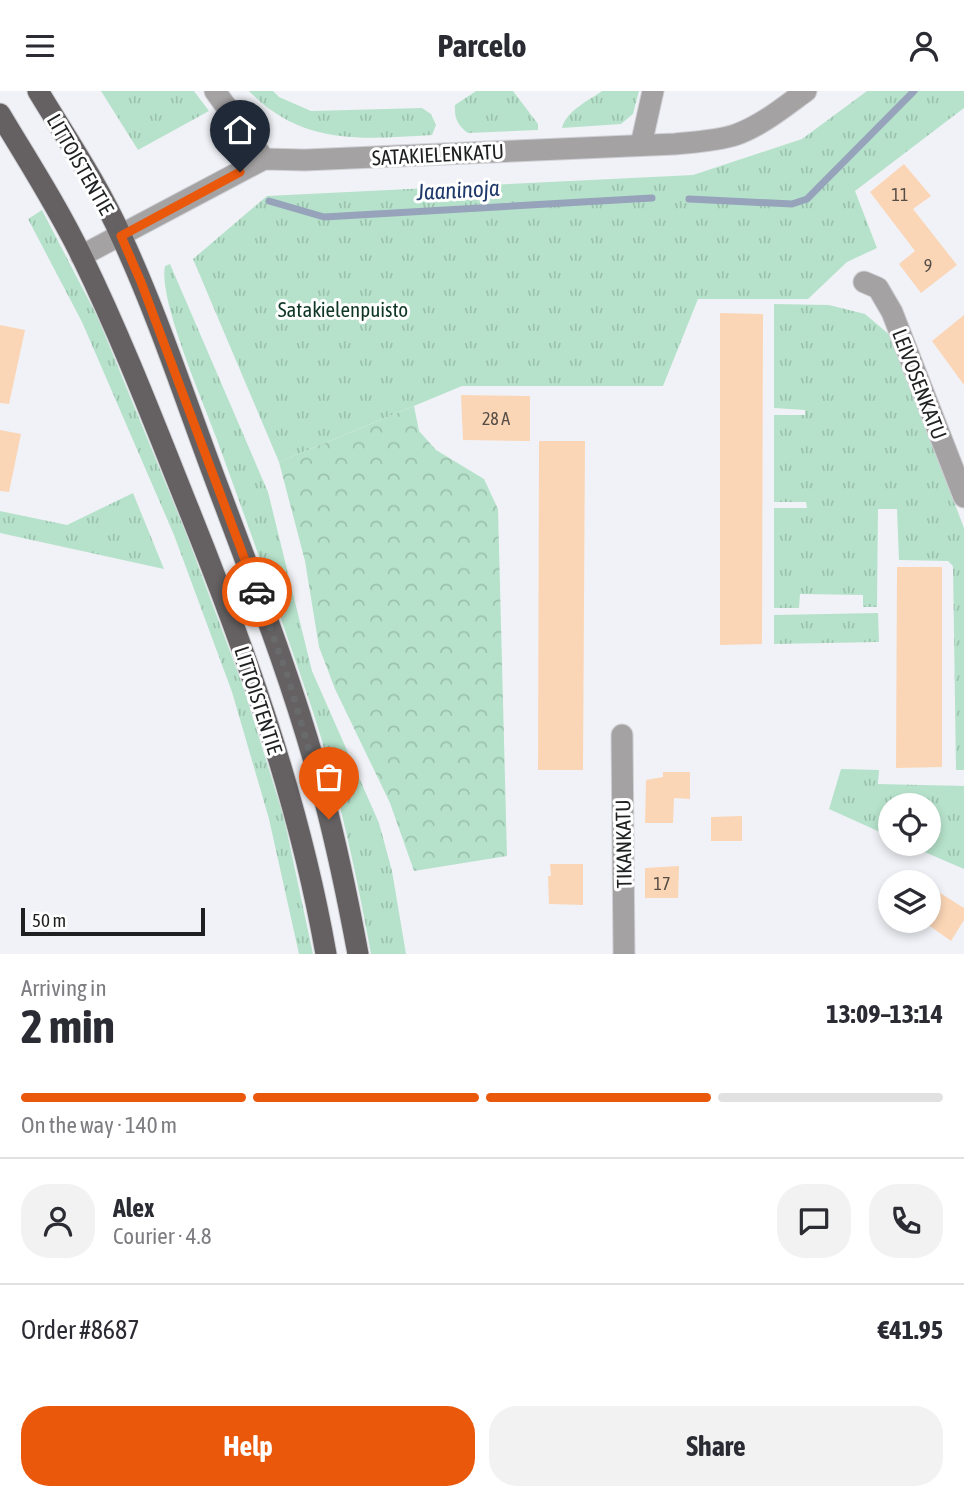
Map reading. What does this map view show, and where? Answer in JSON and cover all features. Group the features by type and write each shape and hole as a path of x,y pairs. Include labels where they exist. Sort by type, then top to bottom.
{"main road":[{"name":"LITTOISTENTIE","path":"38,91 89,175 121,236 146,295 288,677 323,792 358,954"},
{"name":"LITTOISTENTIE","path":"0,114 42,183 81,256 145,397 257,687 293,807 317,904 326,954"}],"street":[{"path":"215,91 264,159"},
{"path":"641,145 653,91"},
{"name":"SATAKIELENKATU","path":"81,256 264,159 305,160 712,140 734,135 760,123 806,91"},
{"name":"LEIVOSENKATU","path":"864,282 878,288 892,311 964,497"},
{"name":"TIKANKATU","path":"622,735 624,954"}],"green space":[{"path":"101,91 194,91 209,111 138,150"},
{"path":"249,91 273,91 279,97 311,111 422,108 431,114 436,125 432,135 381,138 334,135 290,122 269,109"},
{"path":"476,91 513,91 538,124 538,130 468,133 457,121 455,105"},
{"path":"602,91 639,91 633,114 621,124 562,128 573,111"},
{"name":"Satakielenpuisto","path":"867,91 964,91 964,108 855,191 877,248 847,262 808,299 698,299 663,386 462,386 279,462 193,259 267,196 693,175 802,139"},
{"path":"42,210 98,318 186,533 244,689 284,818 313,954 299,954 269,819 232,692 174,535 82,322 28,219"},
{"path":"170,264 268,492 312,671 379,823 392,871 406,954 371,954 346,832 313,712 168,302 165,266"},
{"path":"774,304 829,305 865,314 891,336 964,528 964,770 956,770 953,566 948,561 899,560 897,509 878,509 877,607 863,607 863,595 800,594 799,608 774,608 774,508 807,508 806,502 774,502 774,415 805,415 805,410 774,408"},
{"path":"414,406 419,431 436,450 484,479 498,509 507,856 414,871 390,803 335,689 319,647 305,561 279,462"},
{"path":"133,493 164,569 0,533 0,511 67,525"},
{"path":"878,613 879,642 774,644 774,615"},
{"path":"841,769 879,770 878,784 964,786 964,869 934,856 941,856 941,793 878,793 878,831 829,809"}],"building":[{"path":"904,164 931,196 913,209 957,265 921,293 899,264 915,251 870,192"},
{"path":"720,313 763,314 762,644 720,645"},
{"path":"964,315 964,385 932,341"},
{"path":"0,325 25,330 9,404 0,403"},
{"path":"461,395 530,396 530,441 463,440"},
{"path":"0,430 21,434 9,492 0,491"},
{"path":"539,441 585,441 583,770 538,770"},
{"path":"897,567 942,567 942,767 896,768"},
{"path":"663,772 690,772 690,799 674,798 673,823 645,823 646,780 663,777"},
{"path":"742,816 742,841 711,841 711,817"},
{"path":"550,864 583,864 583,905 549,904"},
{"path":"679,866 678,898 645,898 645,868"},
{"path":"941,894 964,908 964,920 951,941 940,933"}],"waterway":[{"name":"Jaaninoja","path":"689,199 792,204 807,199 914,91"},
{"name":"Jaaninoja","path":"269,201 324,217 652,198"}],"way so far":[{"path":"257,592 288,677 329,819"}],"route":[{"path":"240,172 121,236 141,282 257,592"}]}
